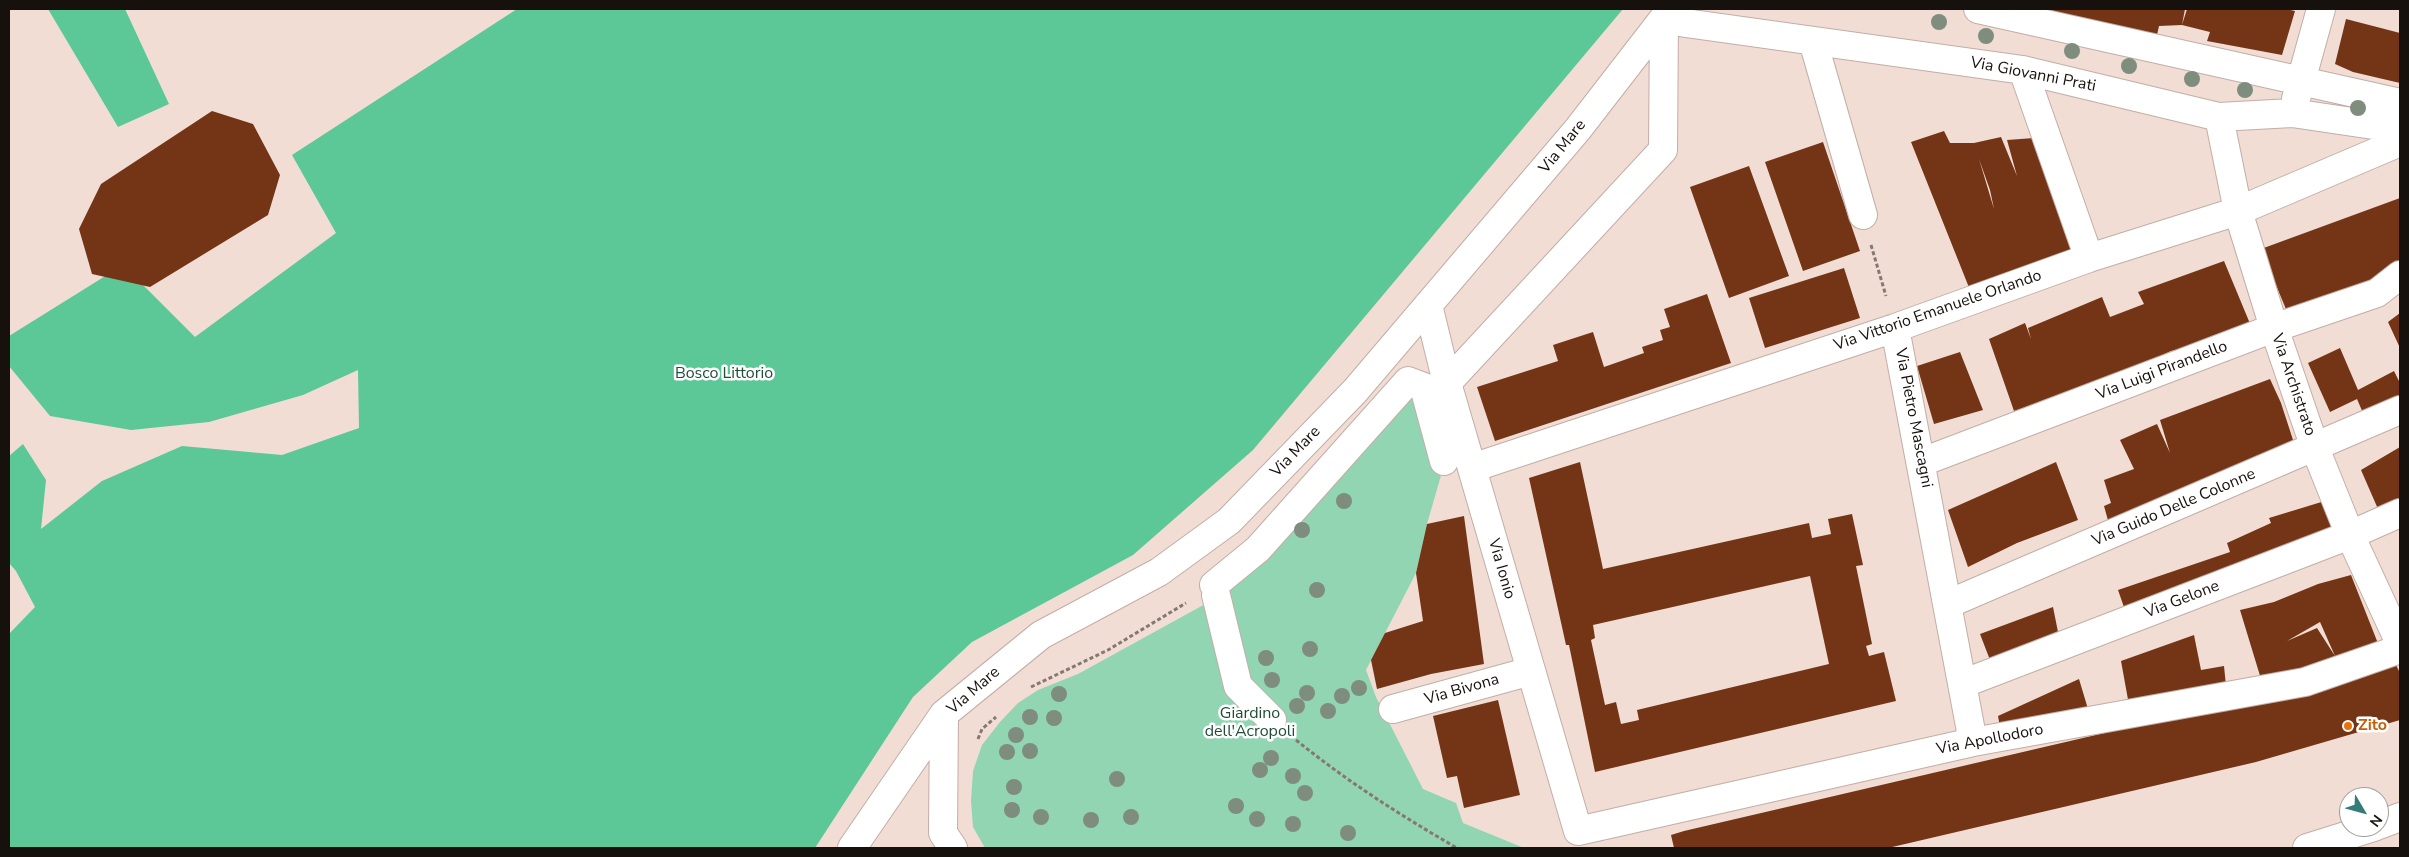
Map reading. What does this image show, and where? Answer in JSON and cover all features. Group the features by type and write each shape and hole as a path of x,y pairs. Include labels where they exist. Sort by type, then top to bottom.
{"street":[{"path":"1978,9 2400,103"},
{"path":"2292,112 2321,9"},
{"path":"1447,383 1663,150 1667,14"},
{"name":"Via Giovanni Prati","path":"1667,14 1761,20 1813,41 2023,70 2219,117 2292,112 2400,129"},
{"name":"Via Mare","path":"953,848 943,833 944,714 1041,635 1159,572 1229,521 1355,391 1578,129 1667,14"},
{"path":"1813,41 1863,215"},
{"path":"2023,70 2089,258"},
{"name":"Via Archistrato","path":"2219,117 2238,211 2274,328 2315,448 2350,535 2400,643"},
{"name":"Via Vittorio Emanuele Orlando","path":"1472,468 1895,328 2089,258 2238,211 2400,142"},
{"name":"Via Luigi Pirandello","path":"1922,462 2274,328 2377,293 2400,275"},
{"name":"Via Ionio","path":"1428,305 1447,383 1578,831"},
{"name":"Via Pietro Mascagni","path":"1895,328 1922,462 1973,742"},
{"path":"1272,720 1238,686 1215,590 1258,549 1408,381 1424,387 1444,461"},
{"name":"Via Guido Delle Colonne","path":"1948,604 2400,410"},
{"name":"Via Gelone","path":"1962,684 2350,535 2400,513"},
{"name":"Via Apollodoro","path":"1578,831 1973,742 2304,682 2400,649"},
{"name":"Via Bivona","path":"1394,709 1531,671"},
{"path":"852,848 944,714"},
{"path":"2307,848 2342,837"}],"path":[{"name":"Via Pietro Mascagni","path":"1863,215 1895,328"},
{"path":"1025,690 1108,650 1215,590"},
{"path":"974,746 982,730 1002,711"},
{"path":"1272,720 1342,777 1393,811 1457,848"}],"green space":[{"path":"48,9 125,9 169,104 118,127"},
{"name":"Bosco Littorio","path":"517,9 1623,9 1253,450 1133,555 972,642 913,697 815,848 9,848 9,634 35,607 16,571 9,563 9,456 23,444 46,480 41,529 102,481 182,446 282,455 359,428 358,370 303,395 209,422 131,430 50,416 9,366 9,336 123,265 195,337 336,233 292,155"},
{"name":"Giardino dell'Acropoli","path":"1411,393 1420,400 1442,472 1427,524 1416,573 1366,670 1376,697 1423,789 1456,803 1463,823 1524,848 985,848 973,827 971,801 973,771 982,745 1000,722 1018,703 1038,690 1078,674 1207,603"}],"building":[{"path":"2041,9 2185,9 2182,25 2159,26 2157,35"},
{"path":"2187,9 2286,9 2295,11 2282,55 2207,41 2210,32 2182,25"},
{"path":"2346,19 2400,33 2400,83 2353,72 2335,64"},
{"path":"212,111 253,124 280,175 268,215 150,287 92,274 79,229 101,184"},
{"path":"1944,131 1950,143 1974,143 2001,137 2017,176 2007,140 2034,138 2073,254 1970,290 1911,142","holes":["1979,159 1990,190 1994,209"]},
{"path":"1823,142 1860,251 1803,271 1765,162"},
{"path":"1749,166 1789,276 1729,298 1690,187"},
{"path":"2400,198 2400,261 2367,284 2288,314 2261,249"},
{"path":"2224,261 2251,326 2209,344 2171,351 2121,375 2014,411 1989,339 2025,323 2031,339 2028,328 2102,297 2110,317 2144,304 2138,292"},
{"path":"1844,268 1860,318 1765,348 1749,298"},
{"path":"1707,294 1731,363 1495,441 1477,387 1558,361 1553,345 1593,332 1604,367 1644,353 1642,347 1663,340 1660,330 1670,327 1664,309"},
{"path":"2400,313 2400,348 2388,322"},
{"path":"2340,348 2358,390 2394,371 2400,383 2400,396 2363,413 2357,399 2330,412 2308,363"},
{"path":"1960,352 1983,410 1934,424 1917,366"},
{"path":"2270,379 2281,403 2294,443 2109,524 2104,506 2111,503 2104,480 2134,469 2120,440 2157,424 2170,453 2160,420"},
{"path":"2400,447 2400,500 2378,509 2361,470"},
{"path":"1580,462 1603,569 1809,523 1812,538 1831,534 1828,519 1852,514 1863,565 1856,566 1872,644 1866,646 1869,656 1884,652 1896,701 1595,772 1569,645 1566,645 1529,478","holes":["1810,576 1829,664 1637,710 1639,720 1621,724 1616,702 1605,705 1591,640 1595,638 1593,625"]},
{"path":"2056,462 2078,520 2017,543 1968,567 1948,510"},
{"path":"2328,500 2337,529 2125,610 2118,590 2230,552 2227,543 2271,523 2269,518"},
{"path":"1464,516 1484,664 1431,674 1377,689 1371,660 1385,633 1423,621 1416,573 1427,524"},
{"path":"2351,575 2379,646 2338,662 2335,656 2306,670 2261,679 2240,610 2274,602 2318,584","holes":["2320,622 2335,656 2317,628 2287,641"]},
{"path":"2053,607 2059,637 1990,660 1980,634"},
{"path":"2194,635 2201,670 2224,666 2226,686 2129,705 2121,661"},
{"path":"2396,665 2400,673 2400,720 2256,762 1888,848 1674,848 1671,835 1684,831"},
{"path":"2079,679 2088,709 2000,727 1998,716"},
{"path":"1498,700 1520,795 1464,808 1457,776 1447,778 1433,716"}],"place":[{"name":"Zito","path":"2348,726"}]}
